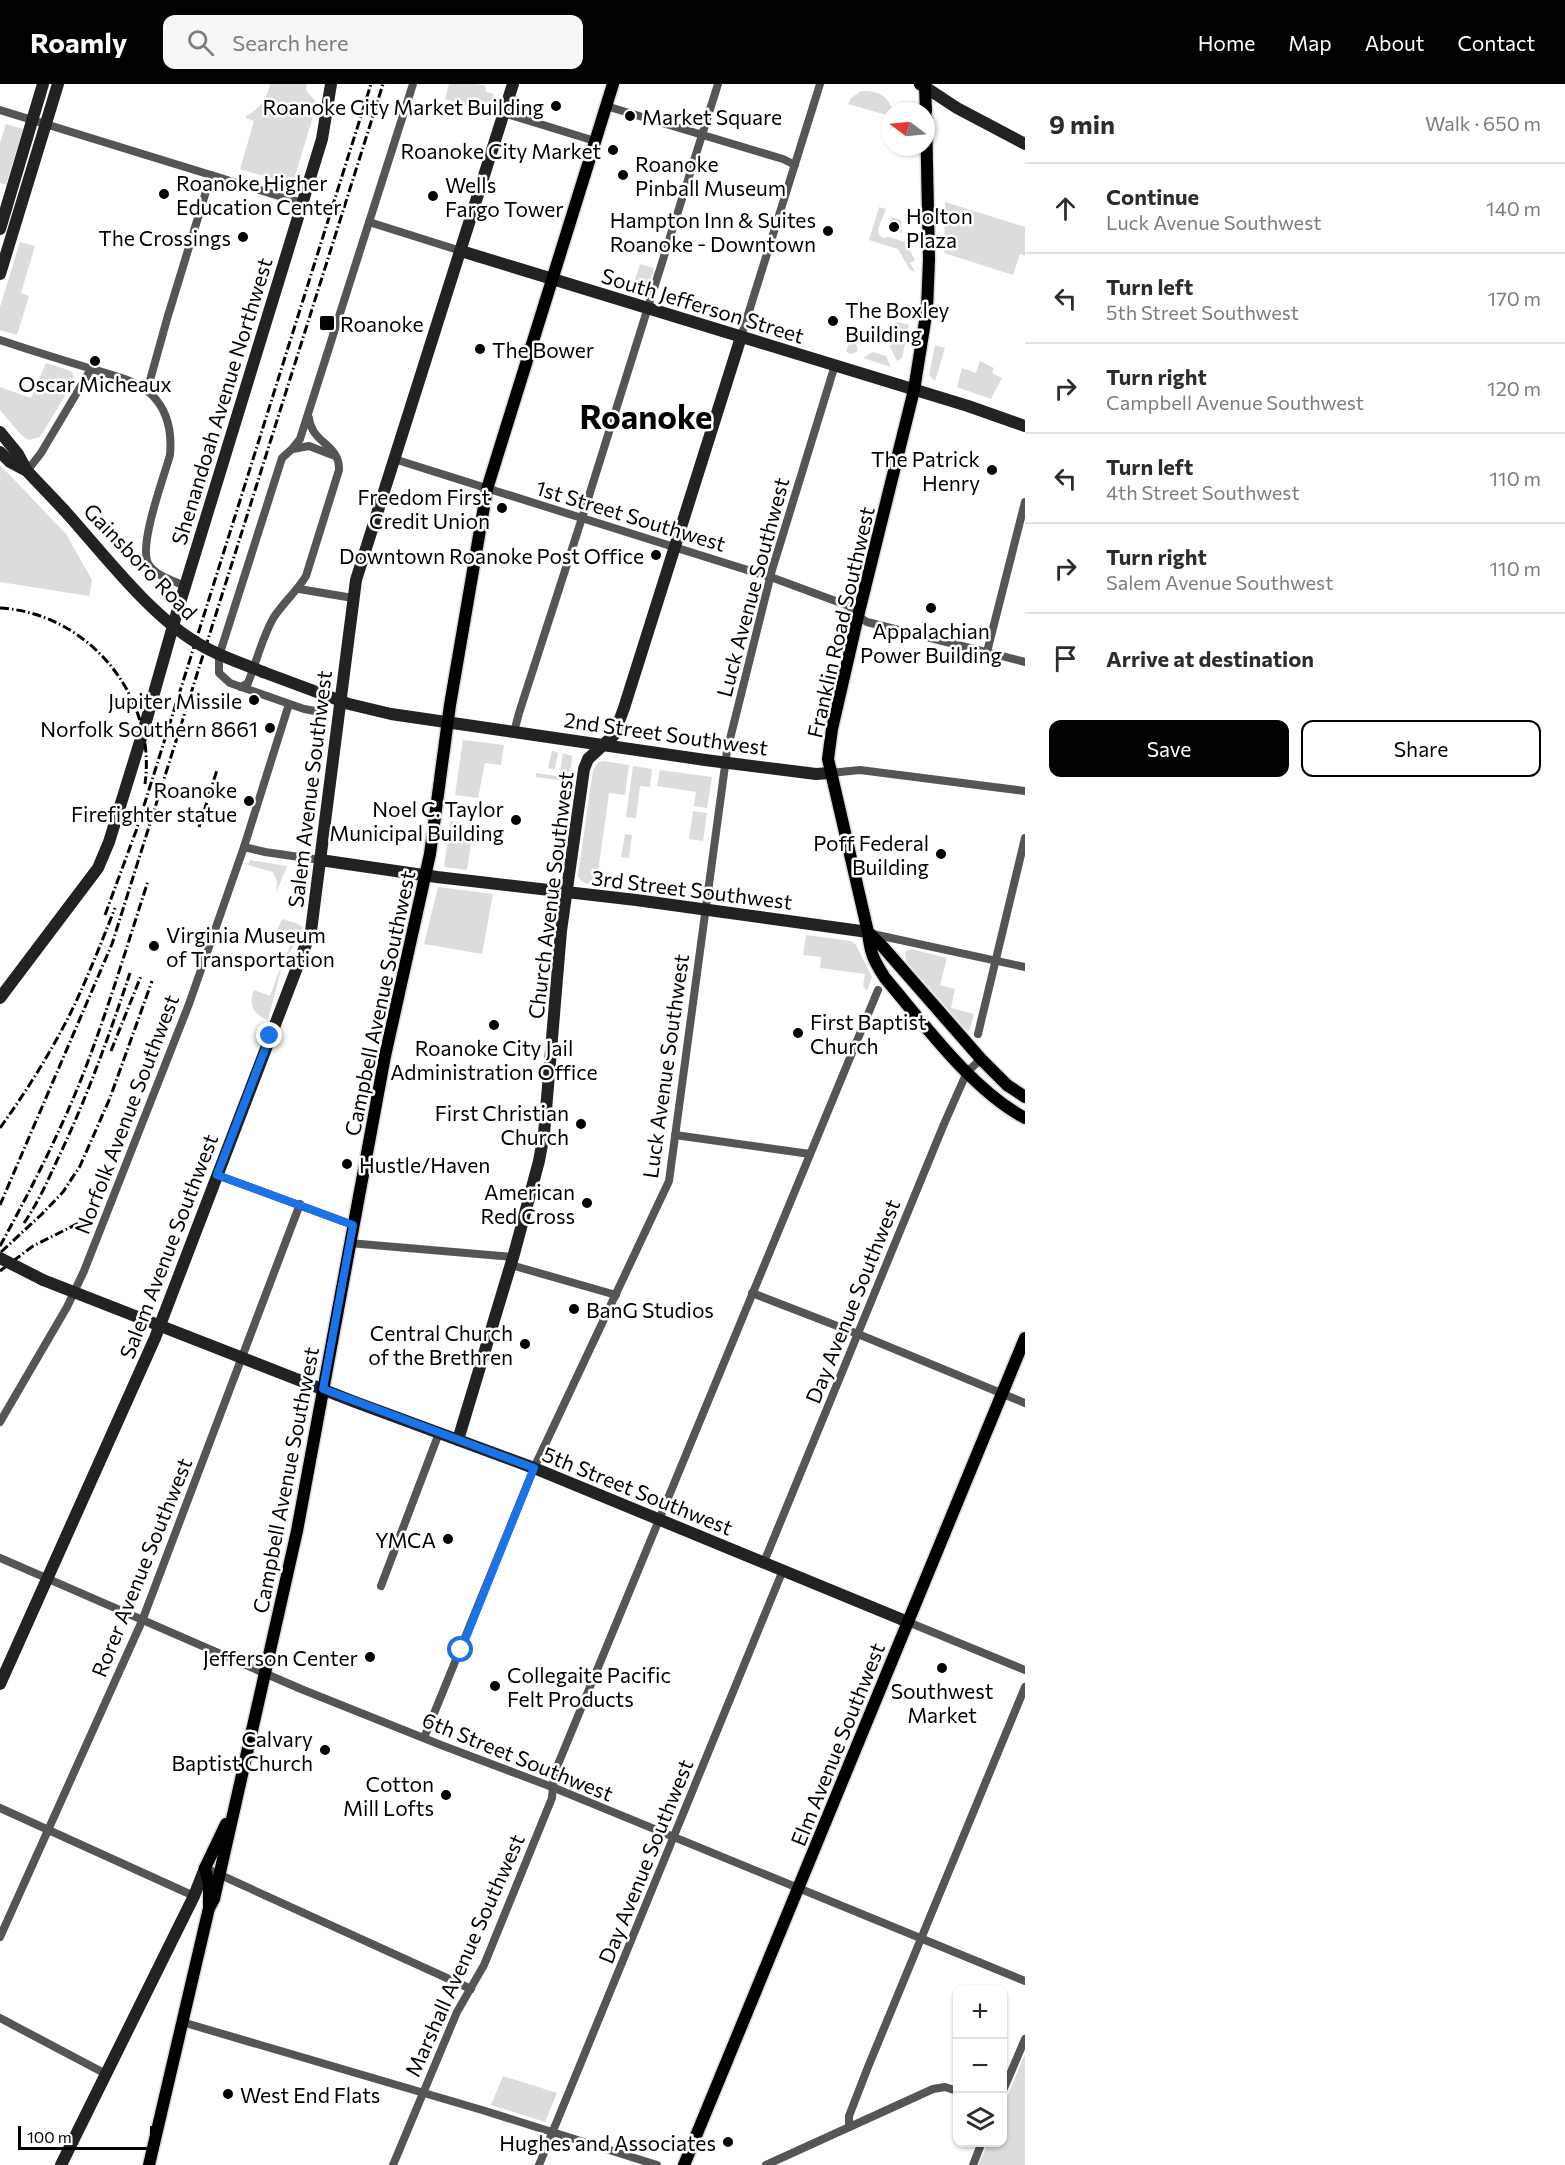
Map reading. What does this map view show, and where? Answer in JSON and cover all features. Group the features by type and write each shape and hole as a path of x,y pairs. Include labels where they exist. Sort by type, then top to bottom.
{"main road":[{"name":"Campbell Avenue Southwest","path":"209,1908 214,1899 297,1531 392,1020 426,875 468,593 488,489 613,84"},
{"path":"923,85 925,102"},
{"name":"Franklin Road Southwest","path":"927,156 929,285 914,390 858,616 832,729 828,759 868,933 870,952 885,978 967,1072 999,1102 1025,1118"},
{"path":"868,933 883,947 981,1059 1007,1085 1025,1096"},
{"name":"Elm Avenue Southwest","path":"684,2163 1025,1338"},
{"name":"Campbell Avenue Southwest","path":"149,2165 209,1908 205,1868 234,1808"}],"street":[{"path":"0,229 43,84"},
{"path":"0,273 58,84"},
{"name":"Shenandoah Avenue Northwest","path":"0,998 84,887 104,856 324,129 331,84"},
{"path":"315,711 230,683 219,673 218,664 221,648 282,458 300,439 413,84"},
{"name":"Salem Avenue Southwest","path":"0,1684 159,1326 311,931 356,580 513,84"},
{"path":"514,732 718,84"},
{"path":"741,337 820,84"},
{"path":"923,85 957,108 1025,144"},
{"path":"606,106 783,159 795,165"},
{"path":"0,110 302,203"},
{"path":"504,113 595,141"},
{"path":"147,391 211,175"},
{"name":"South Jefferson Street","path":"369,222 835,365 1025,426"},
{"name":"Church Avenue Southwest","path":"458,1440 512,1261 539,1161 544,1134 556,974 584,769 588,759 614,735 624,708 741,337"},
{"path":"0,340 127,381 147,391 164,412 170,430 170,455 146,540 145,558 153,571 185,586"},
{"name":"Luck Avenue Southwest","path":"424,1738 534,1468 669,1181 726,762 770,578 835,365"},
{"path":"27,471 41,453 91,369"},
{"path":"241,687 248,683 273,618 287,599 299,589 306,576 339,470 333,450 316,436 310,426 308,414"},
{"name":"Gainsboro Road","path":"0,432 18,454 27,471 135,589 176,628 211,650 340,701"},
{"path":"292,449 309,446 336,457"},
{"name":"Gainsboro Road","path":"0,452 10,462 27,471"},
{"name":"1st Street Southwest","path":"394,459 770,578 849,606 867,622 1025,662"},
{"path":"987,652 1025,502"},
{"path":"299,589 353,598"},
{"name":"2nd Street Southwest","path":"340,701 375,711 448,723 816,774 861,770 1025,791"},
{"name":"Norfolk Avenue Southwest","path":"0,1422 74,1293 189,1004 244,847 289,704"},
{"path":"978,1034 1025,838"},
{"name":"3rd Street Southwest","path":"244,847 426,875 868,933 1025,967"},
{"name":"Marshall Avenue Southwest","path":"393,2165 457,2012 484,1965 552,1798 554,1774 878,990"},
{"name":"Day Avenue Southwest","path":"764,1562 944,1124 967,1072 981,1059"},
{"path":"675,1135 810,1154"},
{"path":"217,1175 353,1225"},
{"name":"Rorer Avenue Southwest","path":"0,1937 142,1621 300,1204"},
{"path":"349,1243 512,1261 616,1295"},
{"name":"5th Street Southwest","path":"0,1258 74,1293 534,1468 1025,1670"},
{"path":"752,1293 1025,1403"},
{"path":"381,1586 440,1433"},
{"name":"6th Street Southwest","path":"0,1558 266,1674 552,1787 1025,1981"},
{"name":"Day Avenue Southwest","path":"539,2165 783,1570"},
{"path":"849,2127 849,2116 1025,1686"},
{"path":"0,1808 194,1896"},
{"path":"61,2165 194,1896 205,1868 471,1989"},
{"path":"194,1896 219,1874"},
{"path":"0,2018 106,2074"},
{"path":"182,2022 423,2092 657,2165"},
{"path":"1007,2081 1025,2039"},
{"path":"766,2165 939,2087 953,2090"},
{"path":"973,2165 980,2147"}],"shaded area":[{"path":"270,84 307,84 306,90 317,103 293,183 290,184 240,169 254,121 246,116 262,103"},
{"path":"449,84 485,86 486,92 494,94 490,112 445,99"},
{"path":"861,91 872,91 885,97 889,102 881,102 881,113 848,104 851,98"},
{"path":"6,124 23,129 6,185 0,183 0,143"},
{"path":"945,202 1025,227 1025,256 1020,254 1013,275 944,253"},
{"path":"879,207 886,209 878,229 879,235 883,238 889,237 905,242 915,260 910,263 915,272 910,270 898,249 869,240"},
{"path":"891,217 901,220 902,233 888,229"},
{"path":"20,242 35,246 21,293 29,296 17,335 0,330 0,307"},
{"path":"640,264 654,268 645,296 631,292"},
{"path":"897,322 909,325 902,358 897,361 890,347"},
{"path":"852,333 858,335 859,338 856,344 858,351 852,354 846,352"},
{"path":"935,345 945,348 935,381 929,375"},
{"path":"873,352 886,356 891,367 863,358"},
{"path":"980,361 994,368 992,373 1002,378 991,399 957,387 962,368 976,373"},
{"path":"46,363 71,371 74,381 40,437 29,440 22,436 0,410 0,387 31,398"},
{"path":"0,465 66,534 92,580 89,596 0,582"},
{"path":"463,740 504,745 501,765 485,763 478,798 455,795"},
{"path":"552,751 558,753 553,770 548,767"},
{"path":"563,753 572,756 570,773 560,771"},
{"path":"598,762 629,765 625,795 609,793 597,879 587,884 578,876 593,770"},
{"path":"633,766 652,769 650,787 640,786 636,818 626,817"},
{"path":"660,770 712,777 707,808 694,806 696,792 657,786"},
{"path":"536,773 569,778 563,821 560,820 565,781 536,777"},
{"path":"693,811 707,813 703,841 689,839"},
{"path":"450,821 462,823 461,828 473,830 467,870 444,867"},
{"path":"558,833 561,833 555,875 552,875"},
{"path":"625,834 632,835 629,858 621,857"},
{"path":"250,860 287,866 276,893 277,882 273,872 248,865"},
{"path":"438,887 493,894 482,954 424,944"},
{"path":"282,919 303,927 284,963 293,937 277,930"},
{"path":"806,935 851,941 856,945 872,977 867,991 863,986 865,974 820,968 821,957 803,955"},
{"path":"911,949 947,958 940,985 955,989 951,1008 974,1014 970,1029 967,1031 906,961 905,952"},
{"path":"280,969 268,1020 255,1012 252,995 254,990 270,996"},
{"path":"1025,2054 1025,2165 978,2165 986,2147 1007,2147 1007,2097"},
{"path":"503,2076 557,2093 545,2122 491,2105"}],"railway":[{"path":"105,915 136,831 371,84"},
{"path":"0,1205 112,944 383,84"},
{"path":"0,608 32,613 61,625 88,643 110,665 128,691 140,720 146,751 145,784"},
{"path":"199,827 217,770"},
{"path":"0,1246 44,1163 82,1077 148,881"},
{"path":"0,1128 40,1068 66,1022 115,908"},
{"path":"24,1223 44,1187 81,1106 130,973"},
{"path":"111,1051 141,976"},
{"path":"1,1252 63,1192 80,1166 110,1098 152,981"},
{"path":"0,1271 33,1246 85,1220"}],"place":[{"name":"Roanoke City Market Building","path":"556,106"},
{"name":"Market Square","path":"630,116"},
{"name":"Roanoke City Market","path":"613,150"},
{"name":"Roanoke Pinball Museum","path":"623,175"},
{"name":"Roanoke Higher Education Center","path":"164,194"},
{"name":"Wells Fargo Tower","path":"433,196"},
{"name":"Holton Plaza","path":"894,227"},
{"name":"Hampton Inn & Suites Roanoke - Downtown","path":"828,231"},
{"name":"The Crossings","path":"243,237"},
{"name":"The Boxley Building","path":"833,321"},
{"name":"Roanoke","path":"327,323"},
{"name":"The Bower","path":"480,349"},
{"name":"Oscar Micheaux","path":"95,361"},
{"name":"The Patrick Henry","path":"992,470"},
{"name":"Freedom First Credit Union","path":"502,508"},
{"name":"Downtown Roanoke Post Office","path":"656,555"},
{"name":"Appalachian Power Building","path":"931,608"},
{"name":"Jupiter Missile","path":"254,700"},
{"name":"Norfolk Southern 8661","path":"270,728"},
{"name":"Roanoke Firefighter statue","path":"249,801"},
{"name":"Noel C. Taylor Municipal Building","path":"516,820"},
{"name":"Poff Federal Building","path":"941,854"},
{"name":"Virginia Museum of Transportation","path":"154,946"},
{"name":"Roanoke City Jail Administration Office","path":"494,1025"},
{"name":"First Baptist Church","path":"798,1033"},
{"name":"First Christian Church","path":"581,1124"},
{"name":"Hustle/Haven","path":"347,1164"},
{"name":"American Red Cross","path":"587,1203"},
{"name":"BanG Studios","path":"574,1309"},
{"name":"Central Church of the Brethren","path":"525,1344"},
{"name":"YMCA","path":"448,1539"},
{"name":"Jefferson Center","path":"370,1657"},
{"name":"Southwest Market","path":"942,1668"},
{"name":"Collegaite Pacific Felt Products","path":"495,1686"},
{"name":"Calvary Baptist Church","path":"325,1750"},
{"name":"Cotton Mill Lofts","path":"446,1795"},
{"name":"West End Flats","path":"228,2094"},
{"name":"Hughes and Associates","path":"728,2142"}],"district":[{"name":"Roanoke","path":"646,415"}],"route":[{"path":"270,1036 217,1175 353,1225 323,1389 534,1468 461,1650"}]}
